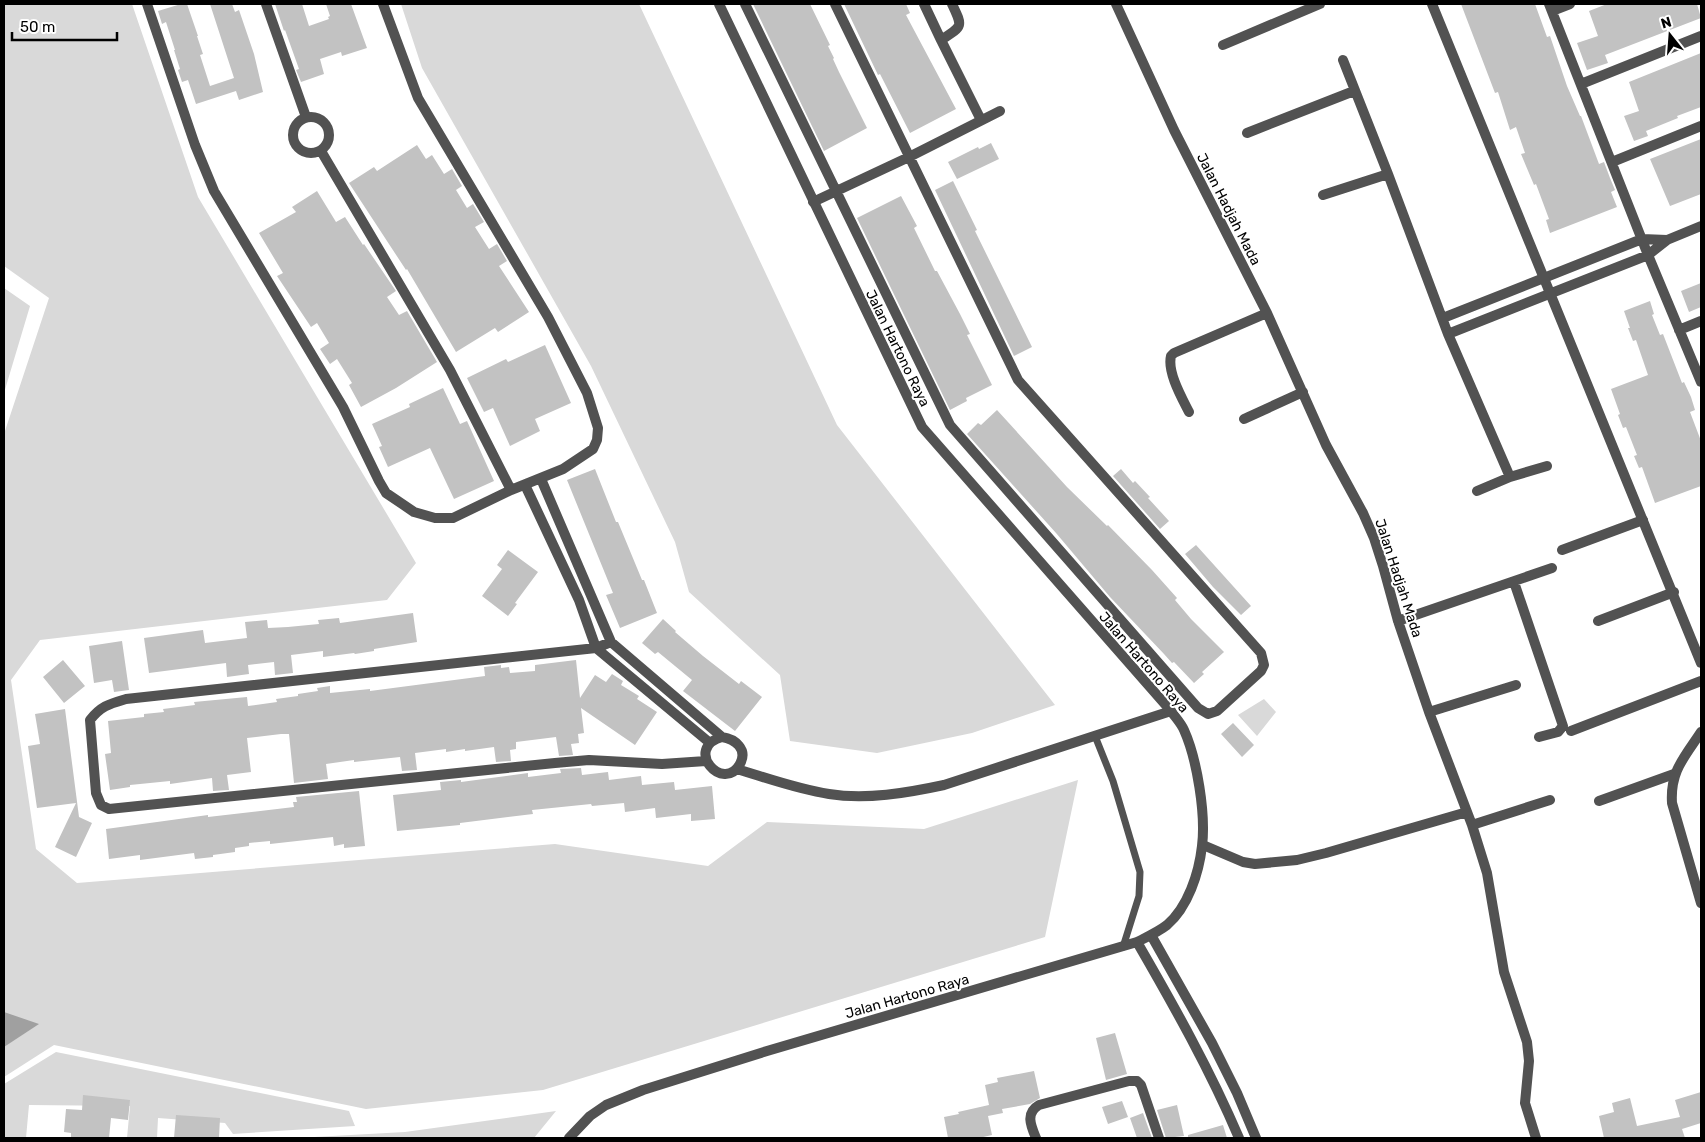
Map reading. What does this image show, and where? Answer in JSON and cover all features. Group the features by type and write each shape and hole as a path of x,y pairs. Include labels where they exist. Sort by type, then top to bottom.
{"street":[{"path":"147,4 195,145 214,191 343,407 386,493 414,512 443,519 453,518 511,490 563,469 593,449 597,440 598,428 587,393 548,317 418,98 383,4"},
{"path":"266,4 306,117"},
{"name":"Jalan Hartono Raya","path":"569,1138 577,1134 590,1116 606,1105 643,1090 766,1051 1137,942 1168,924 1178,912 1186,898 1199,864 1202,845 1200,789 1184,728 922,427 719,4"},
{"path":"745,4 950,425 1198,708 1208,714 1217,711 1261,670 1264,665 1261,653 1018,380 835,4"},
{"path":"924,4 981,120"},
{"path":"941,40 958,29 960,25 952,4"},
{"name":"Jalan Hadjah Mada","path":"1116,4 1174,130 1267,312 1326,445 1363,513 1374,538 1398,621 1429,712 1472,825 1487,873 1504,972 1527,1042 1529,1061 1525,1103 1536,1138"},
{"path":"1223,44 1320,4"},
{"path":"1432,4 1674,592 1701,663"},
{"path":"1570,4 1551,8 1648,255 1701,382"},
{"path":"1582,84 1701,36"},
{"path":"1343,60 1448,334 1510,477"},
{"path":"1247,133 1354,91"},
{"path":"813,202 909,157 1000,110"},
{"path":"306,117 319,118 328,128 329,140 321,151 313,154 304,152 297,147 293,139 294,130 298,122 306,117"},
{"path":"1612,162 1701,126"},
{"path":"321,151 450,370 511,490"},
{"path":"1323,195 1388,174"},
{"path":"1448,334 1648,255 1667,240 1701,226"},
{"path":"1443,318 1642,239 1667,240"},
{"path":"1189,412 1179,393 1170,363 1171,356 1267,312"},
{"path":"1680,330 1701,321"},
{"path":"1244,418 1303,392"},
{"path":"1477,491 1510,477 1547,466"},
{"path":"541,479 611,642 722,737"},
{"path":"524,485 579,600 596,648 710,743"},
{"path":"1562,550 1643,520"},
{"path":"1398,621 1552,568"},
{"path":"1514,582 1563,726 1558,732 1539,738"},
{"path":"1598,621 1674,592"},
{"path":"611,642 596,648 126,699 97,711 90,720 96,793 101,805 109,809 589,760 662,764 706,761"},
{"path":"1571,731 1701,681"},
{"path":"1429,712 1516,685"},
{"path":"737,769 800,789 831,795 850,796 913,792 944,785 1171,711"},
{"path":"1701,732 1674,774 1671,788 1672,803 1701,904"},
{"path":"722,737 731,738 738,743 742,752 742,761 737,769 728,773 719,773 711,769 706,761 705,752 710,743 722,737"},
{"path":"1599,801 1674,774"},
{"path":"1472,825 1550,800"},
{"path":"1202,845 1243,862 1255,864 1297,860 1467,812"},
{"path":"1152,935 1212,1043 1237,1093 1256,1138"},
{"path":"1137,942 1198,1050 1223,1100 1239,1138"},
{"path":"1036,1138 1030,1118 1030,1113 1036,1107 1087,1091 1130,1081 1137,1081 1141,1085 1159,1138"}],"lane":[{"path":"1096,736 1113,781 1140,872 1139,896 1123,947"}],"shaded area":[{"path":"4,4 132,4 198,197 416,563 387,600 40,640 11,680 36,849 77,883 555,844 708,866 767,822 924,829 1078,780 1045,937 543,1090 366,1109 54,1045 4,1077 4,434 49,298 4,266"},
{"path":"401,4 639,4 837,425 1055,705 972,733 877,753 790,741 780,675 689,592 675,542 591,366 422,68"},
{"path":"4,288 30,306 4,393"},
{"path":"1264,699 1276,712 1257,736 1238,715"},
{"path":"4,1012 39,1024 4,1047"},
{"path":"56,1052 349,1111 355,1126 233,1134 225,1123 158,1118 157,1138 127,1138 130,1106 29,1105 26,1138 4,1138 4,1084"},
{"path":"556,1111 534,1138 296,1138 405,1132"}],"building":[{"path":"187,4 198,36 203,54 200,55 210,86 234,78 210,4 232,4 235,12 239,10 254,54 263,92 239,100 236,91 196,104 188,80 182,82 166,22 162,24 158,11"},
{"path":"275,4 302,4 309,26 329,19 328,17 330,16 326,4 351,4 367,48 342,56 341,52 320,59 324,74 301,82 296,70 299,69"},
{"path":"753,4 810,4 830,45 828,46 833,59 867,128 824,151"},
{"path":"844,4 906,4 910,13 906,15 956,109 910,133 880,74 878,75"},
{"path":"1461,4 1535,4 1547,37 1550,36 1567,86 1581,116 1599,164 1604,162 1615,190 1611,192 1617,207 1550,233 1546,220 1549,219 1536,184 1534,185 1521,154 1525,153 1516,127 1510,130 1498,92 1495,93"},
{"path":"1607,4 1697,4 1701,18 1605,55 1608,63 1587,70 1577,43 1598,36 1589,11"},
{"path":"1701,53 1701,107 1646,131 1648,136 1634,141 1624,116 1639,111 1629,82"},
{"path":"1701,139 1701,194 1670,206 1650,159"},
{"path":"991,143 999,159 957,179 948,162 978,147 979,149"},
{"path":"417,145 426,159 432,155 444,174 452,169 462,186 456,190 467,208 473,204 484,222 475,227 489,249 497,244 507,261 499,266 529,312 498,332 495,328 456,352 407,269 349,183 374,167 377,171"},
{"path":"953,181 977,230 975,231 1032,347 1014,356 935,190"},
{"path":"317,191 336,222 345,217 364,244 396,291 387,297 399,315 407,311 437,362 361,407 349,385 352,383 337,359 330,364 320,349 329,343 317,323 311,327 277,276 283,273 259,233 296,212 292,207"},
{"path":"901,196 917,226 914,228 935,271 937,271 970,334 967,335 992,385 966,398 967,401 950,410 857,218"},
{"path":"1701,283 1701,307 1689,312 1681,291"},
{"path":"1650,301 1654,314 1652,315 1660,335 1663,334 1682,383 1684,382 1691,397 1695,410 1690,412 1701,441 1701,486 1655,503 1642,467 1639,468 1634,456 1637,455 1626,427 1623,428 1611,389 1648,375 1636,340 1633,341 1628,328 1630,328 1624,311"},
{"path":"545,345 571,403 535,419 540,431 510,446 493,408 484,412 467,378 506,359 508,362"},
{"path":"443,388 460,424 467,421 494,481 454,499 430,448 388,467 379,447 382,446 372,424 410,407 409,404"},
{"path":"997,410 1067,487 1152,570 1177,598 1175,600 1191,619 1224,652 1202,672 1204,674 1194,683 1174,662 1172,663 1110,597 1056,533 967,434 978,423 981,425"},
{"path":"595,469 616,522 618,522 657,613 620,628 606,595 613,593 567,480"},
{"path":"1121,469 1133,483 1135,481 1150,497 1148,498 1169,521 1160,529 1113,476"},
{"path":"1196,545 1251,606 1241,615 1213,587 1185,554"},
{"path":"508,550 538,572 515,603 517,604 508,616 482,596 502,569 497,565"},
{"path":"413,613 417,642 355,654 323,657 323,651 291,655 293,673 275,675 274,662 248,665 249,674 227,677 226,663 149,673 144,638 203,630 205,643 247,638 245,622 267,620 268,628 288,627 319,624 318,620 339,618 340,623"},
{"path":"663,619 703,656 739,684 741,681 762,697 735,731 683,691 692,680 658,652 655,654 642,643"},
{"path":"122,641 129,690 114,692 112,680 94,683 89,646"},
{"path":"63,660 85,686 64,703 43,677"},
{"path":"576,660 580,698 595,675 606,682 612,674 623,681 621,685 639,696 637,699 657,712 635,745 581,708 584,733 578,734 579,743 571,744 573,755 559,756 556,737 516,742 516,749 510,750 511,761 496,762 494,747 446,752 446,749 415,753 417,770 402,771 400,757 354,762 354,760 326,764 328,779 294,783 289,734 281,734 247,738 251,772 227,775 229,790 213,791 212,778 170,784 170,781 130,785 130,787 110,790 105,754 111,753 108,721 144,717 144,714 164,712 163,709 195,705 194,702 247,697 248,706 277,702 276,699 298,696 298,694 318,691 317,688 330,686 330,693 370,689 370,691 485,676 484,667 501,665 501,668 509,667 510,673 535,671 535,665"},
{"path":"65,709 79,817 92,823 76,857 55,847 76,803 37,808 28,746 40,744 35,714"},
{"path":"1233,723 1254,745 1242,757 1221,734"},
{"path":"581,768 582,775 608,772 609,780 641,776 642,785 674,782 675,790 712,786 715,819 691,821 691,814 656,818 655,808 625,812 624,803 592,806 591,804 532,810 533,814 460,823 460,825 397,831 393,795 441,790 440,782 461,780 461,782 528,773 528,777 561,773 560,769"},
{"path":"359,791 365,846 344,848 344,844 334,846 333,837 270,844 270,841 249,843 249,846 235,848 235,852 195,859 194,853 140,860 140,855 109,859 106,829 208,815 208,817 294,807 293,802 297,802 296,797"},
{"path":"1115,1033 1127,1074 1106,1080 1096,1038"},
{"path":"1034,1071 1040,1098 1030,1104 1002,1109 1003,1113 988,1116 992,1135 979,1138 948,1138 944,1117 989,1105 985,1085 998,1082 997,1078"},
{"path":"1701,1092 1701,1123 1682,1129 1685,1138 1604,1138 1599,1116 1614,1112 1612,1103 1630,1098 1637,1126 1680,1117 1675,1100"},
{"path":"83,1095 130,1100 128,1120 111,1118 109,1138 71,1138 71,1133 64,1132 66,1109 82,1110"},
{"path":"1122,1101 1128,1117 1108,1124 1102,1107"},
{"path":"1177,1105 1184,1136 1166,1138 1157,1110"},
{"path":"1143,1113 1152,1138 1137,1138 1130,1118"},
{"path":"176,1115 220,1118 219,1138 174,1138"},
{"path":"1223,1125 1227,1138 1188,1138 1188,1135"}]}
